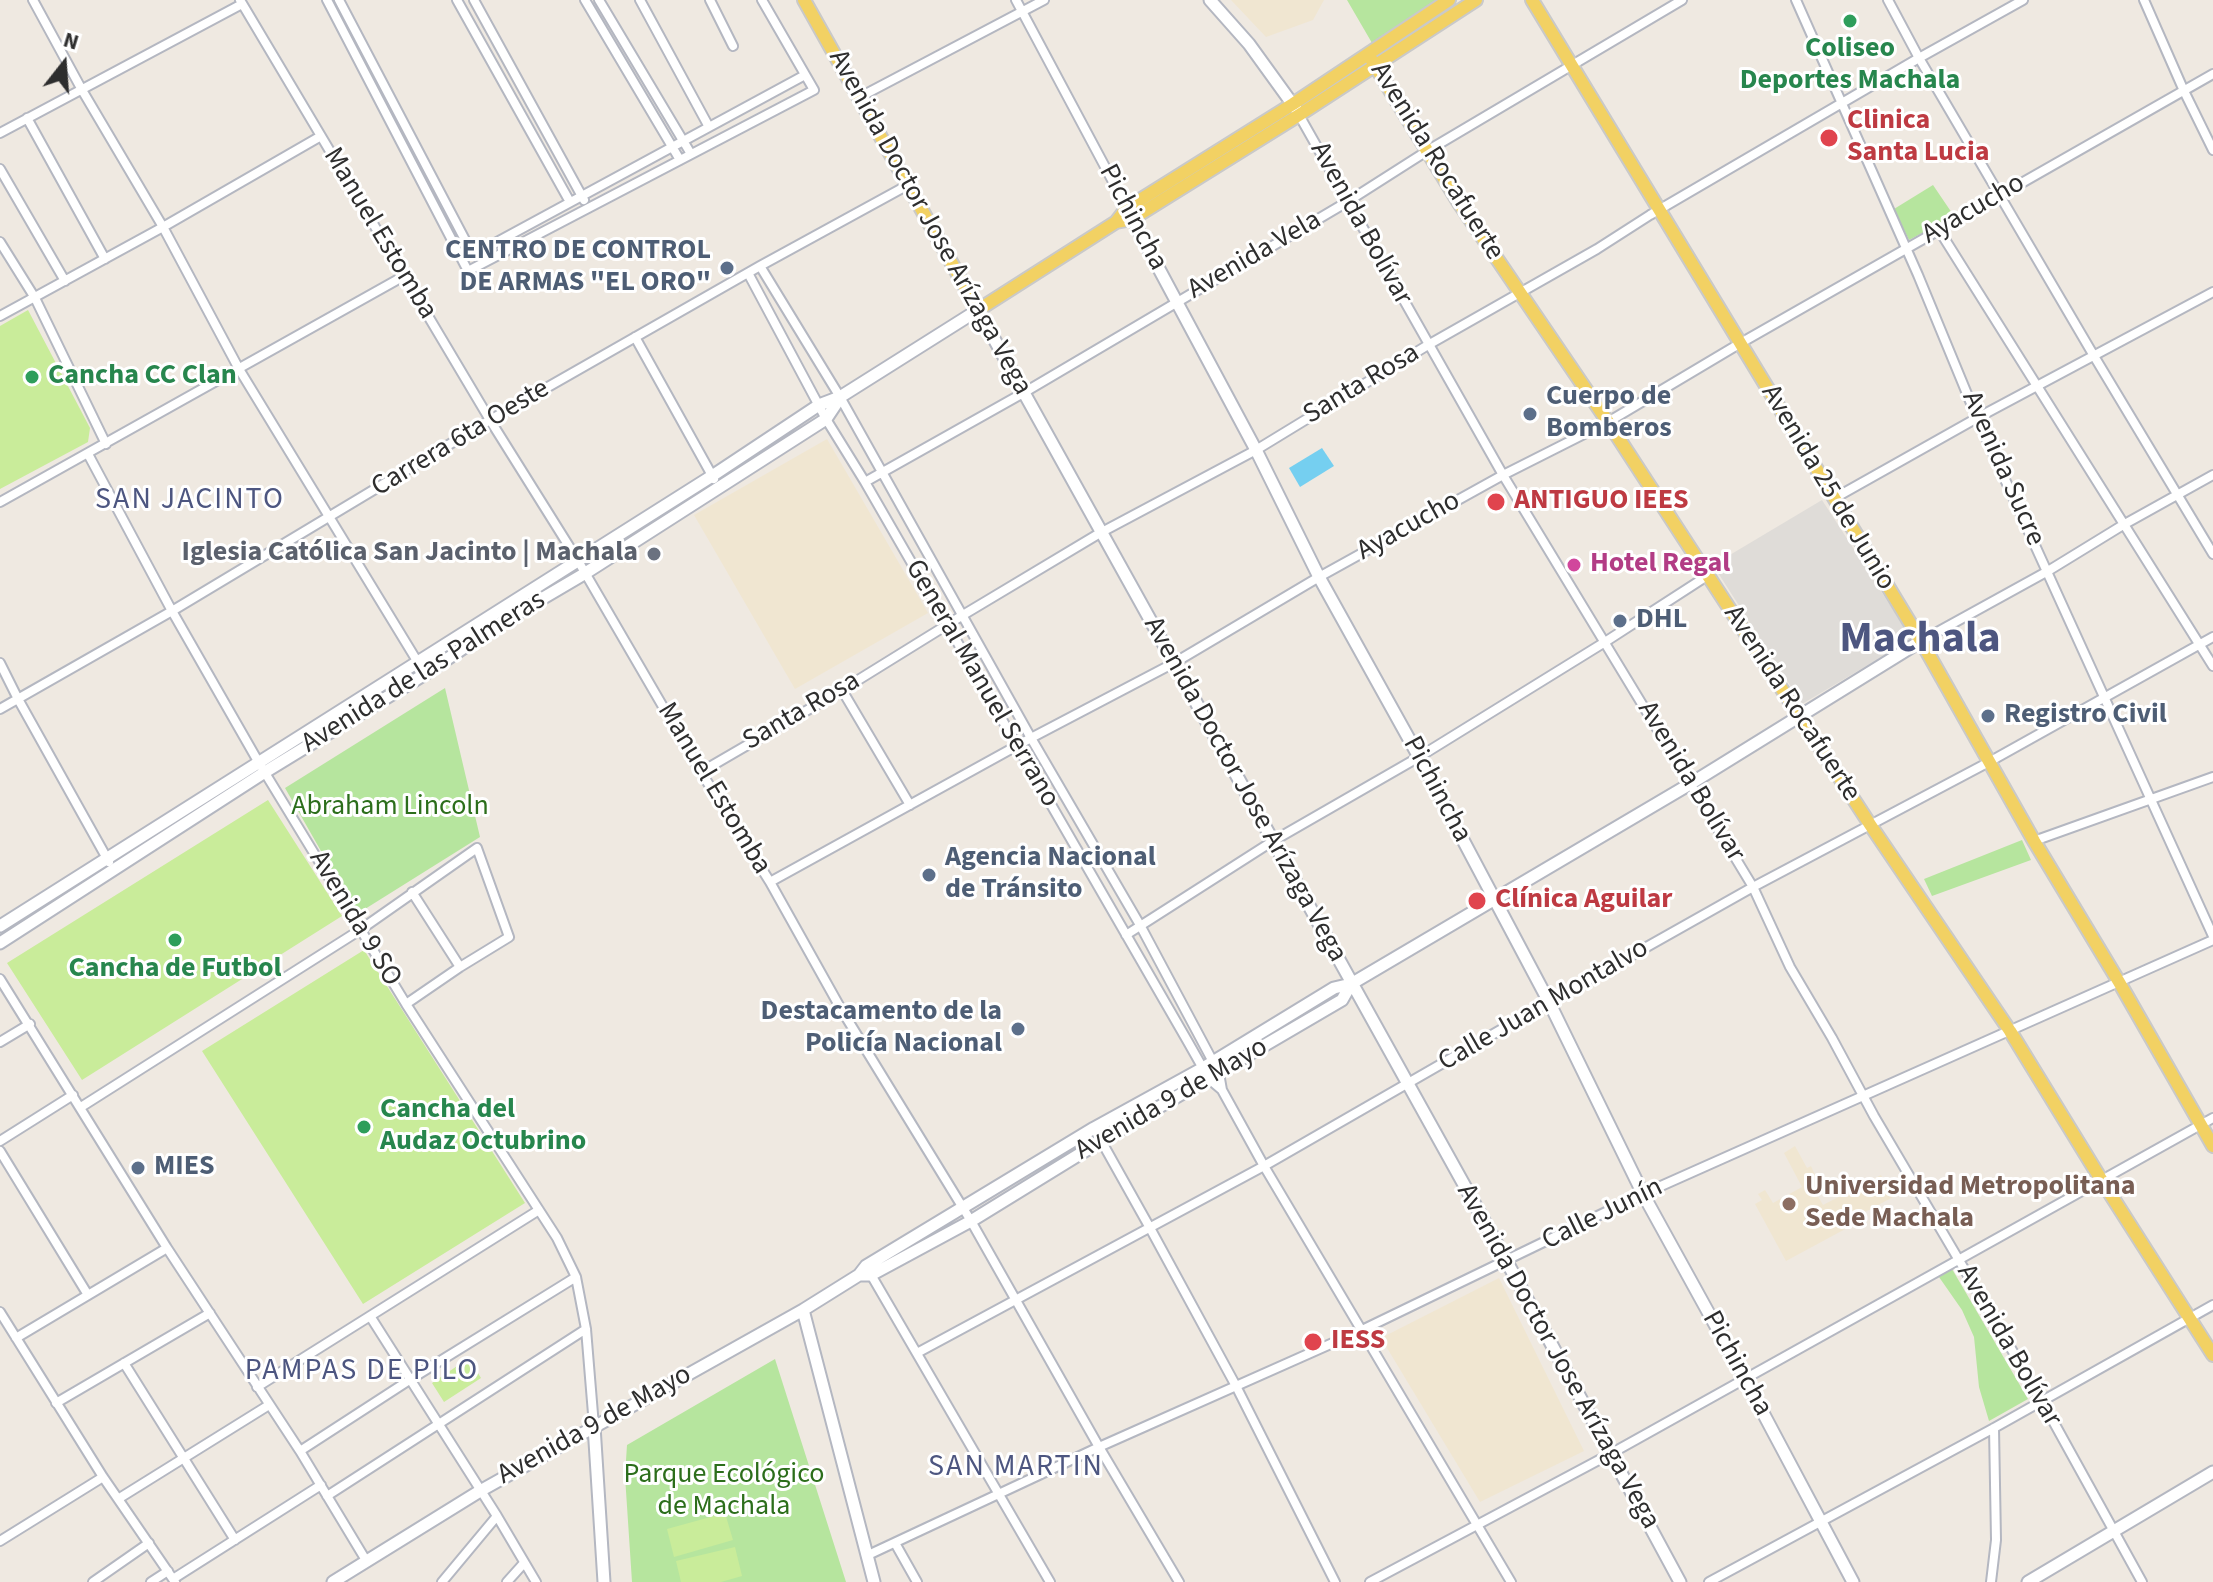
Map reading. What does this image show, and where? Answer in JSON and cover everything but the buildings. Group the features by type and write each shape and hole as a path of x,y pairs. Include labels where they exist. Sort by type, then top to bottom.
{"main road":[{"name":"Avenida Doctor Jose Arízaga Vega","path":"804,0 978,310"},
{"name":"Avenida de las Palmeras","path":"1372,60 1449,0"},
{"name":"Avenida de las Palmeras","path":"978,310 1372,60 1476,0"},
{"name":"Avenida 25 de Junio","path":"1532,0 1921,641 2034,841 2207,1121 2213,1146"},
{"name":"Avenida Rocafuerte","path":"1372,60 1459,203 1608,422 1871,826 2010,1031 2213,1355"}],"street":[{"path":"33,0 163,227 239,369 425,674"},
{"path":"327,0 468,271 814,90 762,0"},
{"path":"339,0 473,255 805,75"},
{"path":"457,0 570,202"},
{"path":"474,0 588,208"},
{"path":"585,0 680,160"},
{"path":"599,0 691,154"},
{"path":"640,0 709,127"},
{"path":"710,0 733,46"},
{"name":"Pichincha","path":"1016,0 1256,450 1319,577 1549,1002 1643,1194 1853,1582"},
{"path":"858,98 1044,0"},
{"name":"Avenida Bolívar","path":"1210,0 1249,44 1296,109 1503,475 1753,887 1790,967 2042,1401 2142,1582"},
{"name":"Avenida Vela","path":"865,482 1025,392 1682,0"},
{"name":"Avenida Sucre","path":"1796,0 1977,418 2213,938"},
{"path":"1888,0 1919,58 2213,554"},
{"name":"Santa Rosa","path":"701,772 1100,533 1256,450 1428,345 2023,0"},
{"path":"2144,0 2213,150"},
{"path":"0,133 241,2"},
{"name":"Manuel Estomba","path":"241,2 490,420 577,559 701,772 770,882 841,1009 971,1221 1179,1582"},
{"name":"Ayacucho","path":"770,882 1174,663 1319,577 1503,475 1608,422 2213,74"},
{"path":"27,118 105,259"},
{"path":"0,316 321,136"},
{"path":"0,169 65,281"},
{"name":"Carrera 6ta Oeste","path":"0,709 330,518 490,420 908,185"},
{"path":"1939,230 2213,666"},
{"path":"0,242 35,298 106,444"},
{"name":"General Manuel Serrano","path":"760,266 840,397 1140,925 1211,1071"},
{"name":"General Manuel Serrano","path":"748,273 826,419 1126,935 1211,1071 1511,1582"},
{"path":"0,502 404,276"},
{"path":"1833,499 2213,292"},
{"name":"Avenida Doctor Jose Arízaga Vega","path":"978,310 1507,1262 1680,1582"},
{"name":"Avenida de las Palmeras","path":"0,926 107,858 425,674 499,624 584,574 819,405 840,397 978,310"},
{"path":"635,337 716,481"},
{"name":"Avenida de las Palmeras","path":"1,941 114,870 417,661 577,559 826,419 840,397"},
{"name":"Avenida 9 SO","path":"88,454 172,611 262,768 406,1004 557,1238 576,1277 586,1329 594,1426"},
{"name":"Avenida 9 de Mayo","path":"865,1272 971,1221 1211,1071 1334,988 1351,984 1690,784 1921,641 2213,475"},
{"path":"1126,935 1273,841 1419,757 1707,576"},
{"name":"Calle Juan Montalvo","path":"917,1353 1264,1166 1753,887 1989,762 2213,637"},
{"path":"0,663 114,870"},
{"path":"842,690 910,805"},
{"path":"2034,841 2213,777"},
{"path":"81,1107 360,930 477,848 509,937 406,1004"},
{"path":"412,892 460,967"},
{"name":"Calle Junín","path":"866,1556 1099,1447 1362,1330 1643,1194 2213,938"},
{"path":"0,979 167,1248 300,1451 367,1562"},
{"path":"0,1042 30,1024"},
{"name":"Avenida 9 de Mayo","path":"333,1582 480,1491 803,1310 961,1208 1094,1128 1211,1071"},
{"path":"0,1141 73,1095"},
{"path":"1370,1582 1610,1454 2207,1121"},
{"path":"1094,1128 1236,1386 1335,1582"},
{"path":"0,1151 88,1295"},
{"path":"257,1387 539,1210"},
{"path":"16,1338 167,1248"},
{"path":"865,1272 917,1353 1050,1582"},
{"path":"300,1451 576,1277"},
{"path":"1709,1582 2213,1305"},
{"path":"803,1310 874,1582"},
{"path":"0,1312 103,1477 172,1577"},
{"path":"56,1403 210,1313"},
{"path":"370,1316 536,1582"},
{"path":"327,1496 586,1329"},
{"path":"124,1363 235,1540"},
{"path":"118,1499 269,1405"},
{"path":"594,1426 604,1582"},
{"path":"1991,1582 1996,1540 1994,1428"},
{"path":"2028,1582 2213,1472"},
{"path":"0,1541 103,1477"},
{"path":"151,1582 172,1577 321,1485"},
{"path":"442,1582 497,1516"},
{"path":"93,1582 149,1543"},
{"path":"895,1543 917,1582"},
{"path":"507,1582 524,1563"}],"shaded area":[{"path":"1231,0 1324,0 1313,20 1266,37"},
{"path":"827,439 928,613 795,689 694,515"},
{"path":"1822,500 1912,639 1802,704 1713,565"},
{"name":"Universidad Metropolitana Sede Machala","path":"1795,1146 1807,1168 1811,1166 1816,1177 1809,1181 1823,1205 1881,1175 1893,1197 1847,1222 1849,1227 1786,1261 1755,1204 1762,1200 1758,1194 1765,1190 1773,1203 1802,1187 1784,1153"},
{"path":"1499,1278 1584,1451 1480,1502 1381,1338"}],"green space":[{"path":"1347,0 1438,0 1372,43"},
{"path":"1933,185 1954,216 1909,240 1894,209"},
{"name":"Cancha CC Clan","path":"28,310 90,428 88,442 0,489 0,326"},
{"name":"Abraham Lincoln","path":"445,688 480,837 357,914 285,788"},
{"name":"Cancha de Futbol","path":"268,800 342,916 82,1080 7,963"},
{"path":"2022,840 2031,860 1932,896 1924,879"},
{"name":"Cancha del Audaz Octubrino","path":"364,950 525,1203 363,1304 202,1051"},
{"path":"1952,1269 2028,1399 1989,1421 1979,1387 1974,1337 1962,1310 1939,1277"},
{"path":"469,1358 481,1378 444,1402 432,1383"},
{"name":"Parque Ecológico de Machala","path":"775,1359 846,1582 632,1582 625,1476 627,1445"},
{"path":"725,1513 733,1540 674,1557 667,1529"},
{"path":"735,1547 742,1576 721,1582 681,1582 676,1561"}],"water":[{"path":"1322,448 1334,466 1300,487 1289,468"}],"place":[{"name":"Coliseo Deportes Machala","path":"1850,21"},
{"name":"Clinica Santa Lucia","path":"1829,138"},
{"name":"CENTRO DE CONTROL DE ARMAS \"EL ORO\"","path":"727,268"},
{"name":"Cancha CC Clan","path":"32,377"},
{"name":"Cuerpo de Bomberos","path":"1530,414"},
{"name":"ANTIGUO IEES","path":"1496,502"},
{"name":"Iglesia Católica San Jacinto | Machala","path":"654,554"},
{"name":"Hotel Regal","path":"1574,565"},
{"name":"DHL","path":"1620,621"},
{"name":"Registro Civil","path":"1988,716"},
{"name":"Agencia Nacional de Tránsito","path":"929,875"},
{"name":"Clínica Aguilar","path":"1477,901"},
{"name":"Cancha de Futbol","path":"175,940"},
{"name":"Destacamento de la Policía Nacional","path":"1018,1029"},
{"name":"Cancha del Audaz Octubrino","path":"364,1127"},
{"name":"MIES","path":"138,1168"},
{"name":"Universidad Metropolitana Sede Machala","path":"1789,1204"},
{"name":"IESS","path":"1313,1342"}],"district":[{"name":"SAN JACINTO","path":"190,501"},
{"name":"Machala","path":"1920,641"},
{"name":"PAMPAS DE PILO","path":"362,1372"},
{"name":"SAN MARTIN","path":"1016,1468"}]}
